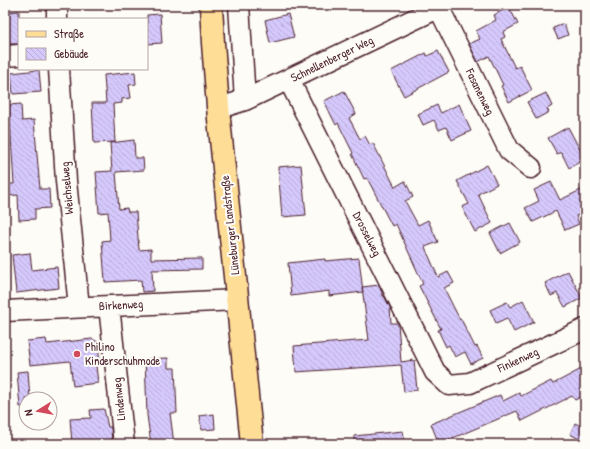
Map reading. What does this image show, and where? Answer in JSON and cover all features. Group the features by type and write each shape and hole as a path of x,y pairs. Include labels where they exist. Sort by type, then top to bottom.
{"main road":[{"name":"Lüneburger Landstraße","path":"211,5 218,106 252,444"}],"street":[{"path":"57,5 57,18"},
{"path":"239,5 245,100"},
{"name":"Schnellenberger Weg","path":"218,106 226,106 245,100 441,6"},
{"name":"Fasanenweg","path":"441,6 509,150 531,168"},
{"path":"5,56 18,55"},
{"name":"Weichselweg","path":"59,70 66,181 79,307"},
{"name":"Drosselweg","path":"289,80 435,372 449,384"},
{"name":"Birkenweg","path":"5,311 237,300"},
{"name":"Lindenweg","path":"110,306 124,444"},
{"name":"Finkenweg","path":"449,384 470,383 585,328"}],"building":[{"path":"509,7 518,24 503,32 505,37 501,39 515,68 520,66 532,90 509,102 501,86 503,85 489,56 478,62 469,44 480,39 476,31 496,20 494,15"},
{"path":"19,11 18,44 9,44 7,12"},
{"path":"160,14 162,43 148,44 147,15"},
{"path":"288,14 294,37 270,43 265,20"},
{"path":"564,24 568,35 558,39 553,28"},
{"path":"438,51 449,72 404,96 391,71 426,53 427,56"},
{"path":"39,70 41,92 13,94 11,73"},
{"path":"135,72 136,84 129,85 131,98 122,99 122,103 113,104 115,142 94,143 92,103 106,103 104,75"},
{"path":"344,91 356,114 349,118 360,139 365,136 370,145 373,143 395,187 405,181 413,197 405,201 418,225 428,220 438,242 425,247 438,277 448,272 454,283 444,288 475,347 477,346 483,358 471,364 465,352 455,357 449,345 446,347 438,330 441,329 419,286 423,284 396,224 392,226 367,178 364,179 338,123 336,125 324,101"},
{"path":"546,93 552,106 547,109 549,112 536,119 527,102"},
{"path":"21,104 22,121 34,120 40,189 49,189 50,208 35,209 35,219 19,220 18,195 5,196 5,184 14,184 9,105"},
{"path":"459,104 471,131 452,140 446,127 439,130 434,120 423,125 418,114 437,105 441,113"},
{"path":"568,127 585,159 569,168 561,152 557,154 548,138"},
{"path":"134,140 135,158 143,158 144,170 116,172 119,209 127,208 128,212 136,212 139,250 151,249 151,259 202,258 202,269 152,270 153,291 142,292 141,280 105,282 102,241 110,240 108,212 99,213 96,172 112,171 110,143"},
{"path":"301,165 306,215 282,217 278,167"},
{"path":"487,165 497,184 478,194 492,223 475,232 462,207 469,204 457,181"},
{"path":"551,182 560,200 585,188 585,212 576,216 579,224 565,230 556,211 533,222 525,208 539,201 534,190"},
{"path":"510,223 520,242 500,253 490,233"},
{"path":"30,253 32,270 57,267 59,288 16,293 12,255"},
{"path":"359,258 363,292 329,296 329,291 291,296 288,263 325,259 325,261"},
{"path":"568,271 582,298 565,307 557,293 551,296 545,283"},
{"path":"379,285 383,296 390,307 391,323 398,323 401,362 414,360 417,390 404,392 401,365 296,372 294,346 369,340 362,287"},
{"path":"523,300 534,322 514,332 507,318 496,323 490,310 507,302 510,307"},
{"path":"46,339 47,344 92,339 98,342 100,365 96,366 98,383 73,386 70,361 30,365 27,341"},
{"path":"168,358 168,368 175,368 177,413 170,413 174,444 151,444 147,415 145,359"},
{"path":"585,367 585,395 575,400 572,396 522,421 517,411 439,444 431,424 500,395 503,401 519,393 521,396 551,381 553,384"},
{"path":"28,371 29,391 19,391 17,372"},
{"path":"104,409 108,427 111,427 112,444 72,444 70,419 91,418 90,410"},
{"path":"214,414 215,429 201,430 199,416"},
{"path":"575,423 585,428 585,432 581,440 570,434"},
{"path":"403,431 405,444 354,444 354,436"}],"place":[{"name":"Philino Kinderschuhmode","path":"77,354"}]}
